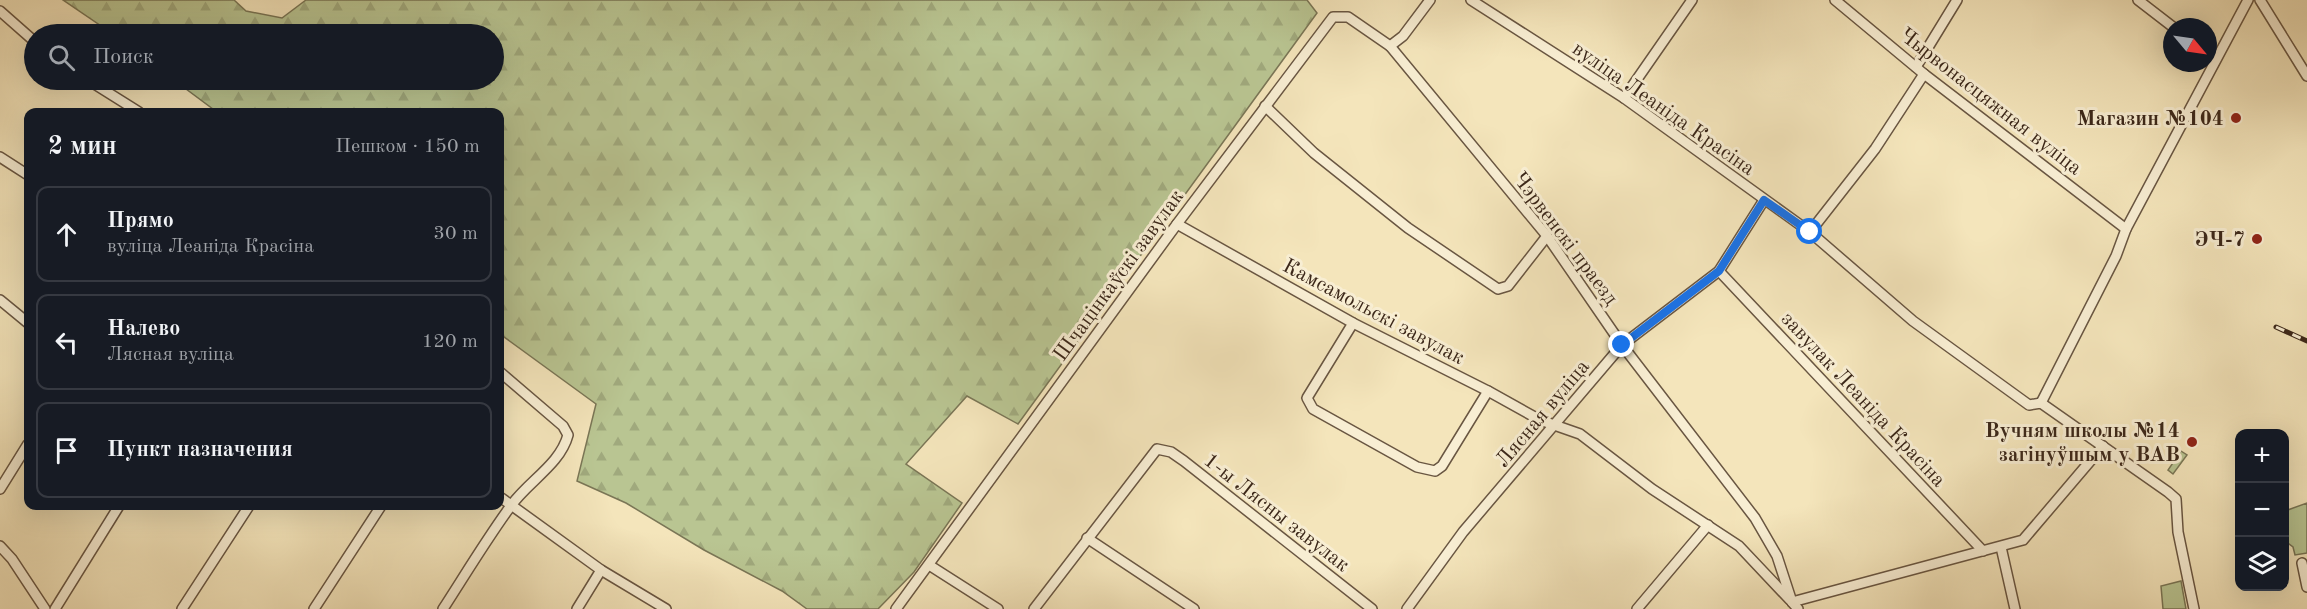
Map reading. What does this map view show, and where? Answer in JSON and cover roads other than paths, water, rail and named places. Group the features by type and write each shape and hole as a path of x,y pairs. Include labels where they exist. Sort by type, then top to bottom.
{"street":[{"path":"1390,46 1403,36 1430,0"},
{"name":"вуліца Леаніда Красіна","path":"1471,0 1624,98 1810,232 1913,321 2030,405 2042,403 2176,498 2178,532 2194,609"},
{"path":"1624,98 1692,0"},
{"name":"Чырвонасцяжная вуліца","path":"1835,0 1920,70 2126,229"},
{"path":"1810,232 1875,149 1957,0"},
{"path":"2138,0 2163,19"},
{"path":"2217,48 2248,0"},
{"path":"2260,0 2307,76"},
{"path":"0,11 24,32"},
{"name":"Шчацінкаўскі завулак","path":"896,609 1176,224 1333,17 1348,17 1390,46"},
{"name":"Чэрвенскі праезд","path":"1390,46 1547,236 1622,345 1755,518 1778,556 1792,606"},
{"path":"2042,403 2116,256 2126,229 2204,72"},
{"path":"104,90 133,108"},
{"path":"1265,106 1314,153 1400,221 1498,289 1508,286 1547,236"},
{"path":"0,156 24,172"},
{"name":"Лясная вуліца","path":"1407,609 1463,532 1622,345 1719,271 1764,200"},
{"name":"Камсамольскі завулак","path":"1176,224 1353,323 1540,420 1557,424 1580,434 1652,489 1739,546 1792,606"},
{"name":"завулак Леаніда Красіна","path":"1719,271 1983,551"},
{"path":"0,300 24,320"},
{"path":"1353,323 1307,398 1313,409 1417,467 1435,471 1442,466 1488,391"},
{"path":"443,609 511,505 565,446 568,435 563,426 504,375"},
{"path":"1792,606 2023,540 2103,446"},
{"name":"1-ы Лясны завулак","path":"1087,538 1157,449 1171,452 1372,609"},
{"path":"0,489 24,450"},
{"path":"504,500 601,570 666,609"},
{"path":"55,609 117,510"},
{"path":"182,609 246,510"},
{"path":"314,609 378,510"},
{"path":"1637,609 1708,525"},
{"path":"1034,609 1087,538 1194,609"},
{"path":"0,546 12,559 45,609"},
{"path":"2001,547 2015,609"},
{"path":"2302,563 2307,587"},
{"path":"929,565 998,609"},
{"path":"577,609 601,570"}],"railway":[{"path":"2276,327 2307,341"}],"place":[{"name":"Магазин №104","path":"2236,118"},
{"name":"ЭЧ-7","path":"2257,239"},
{"name":"Вучням школы №14 загінуўшым у ВАВ","path":"2192,442"}]}
